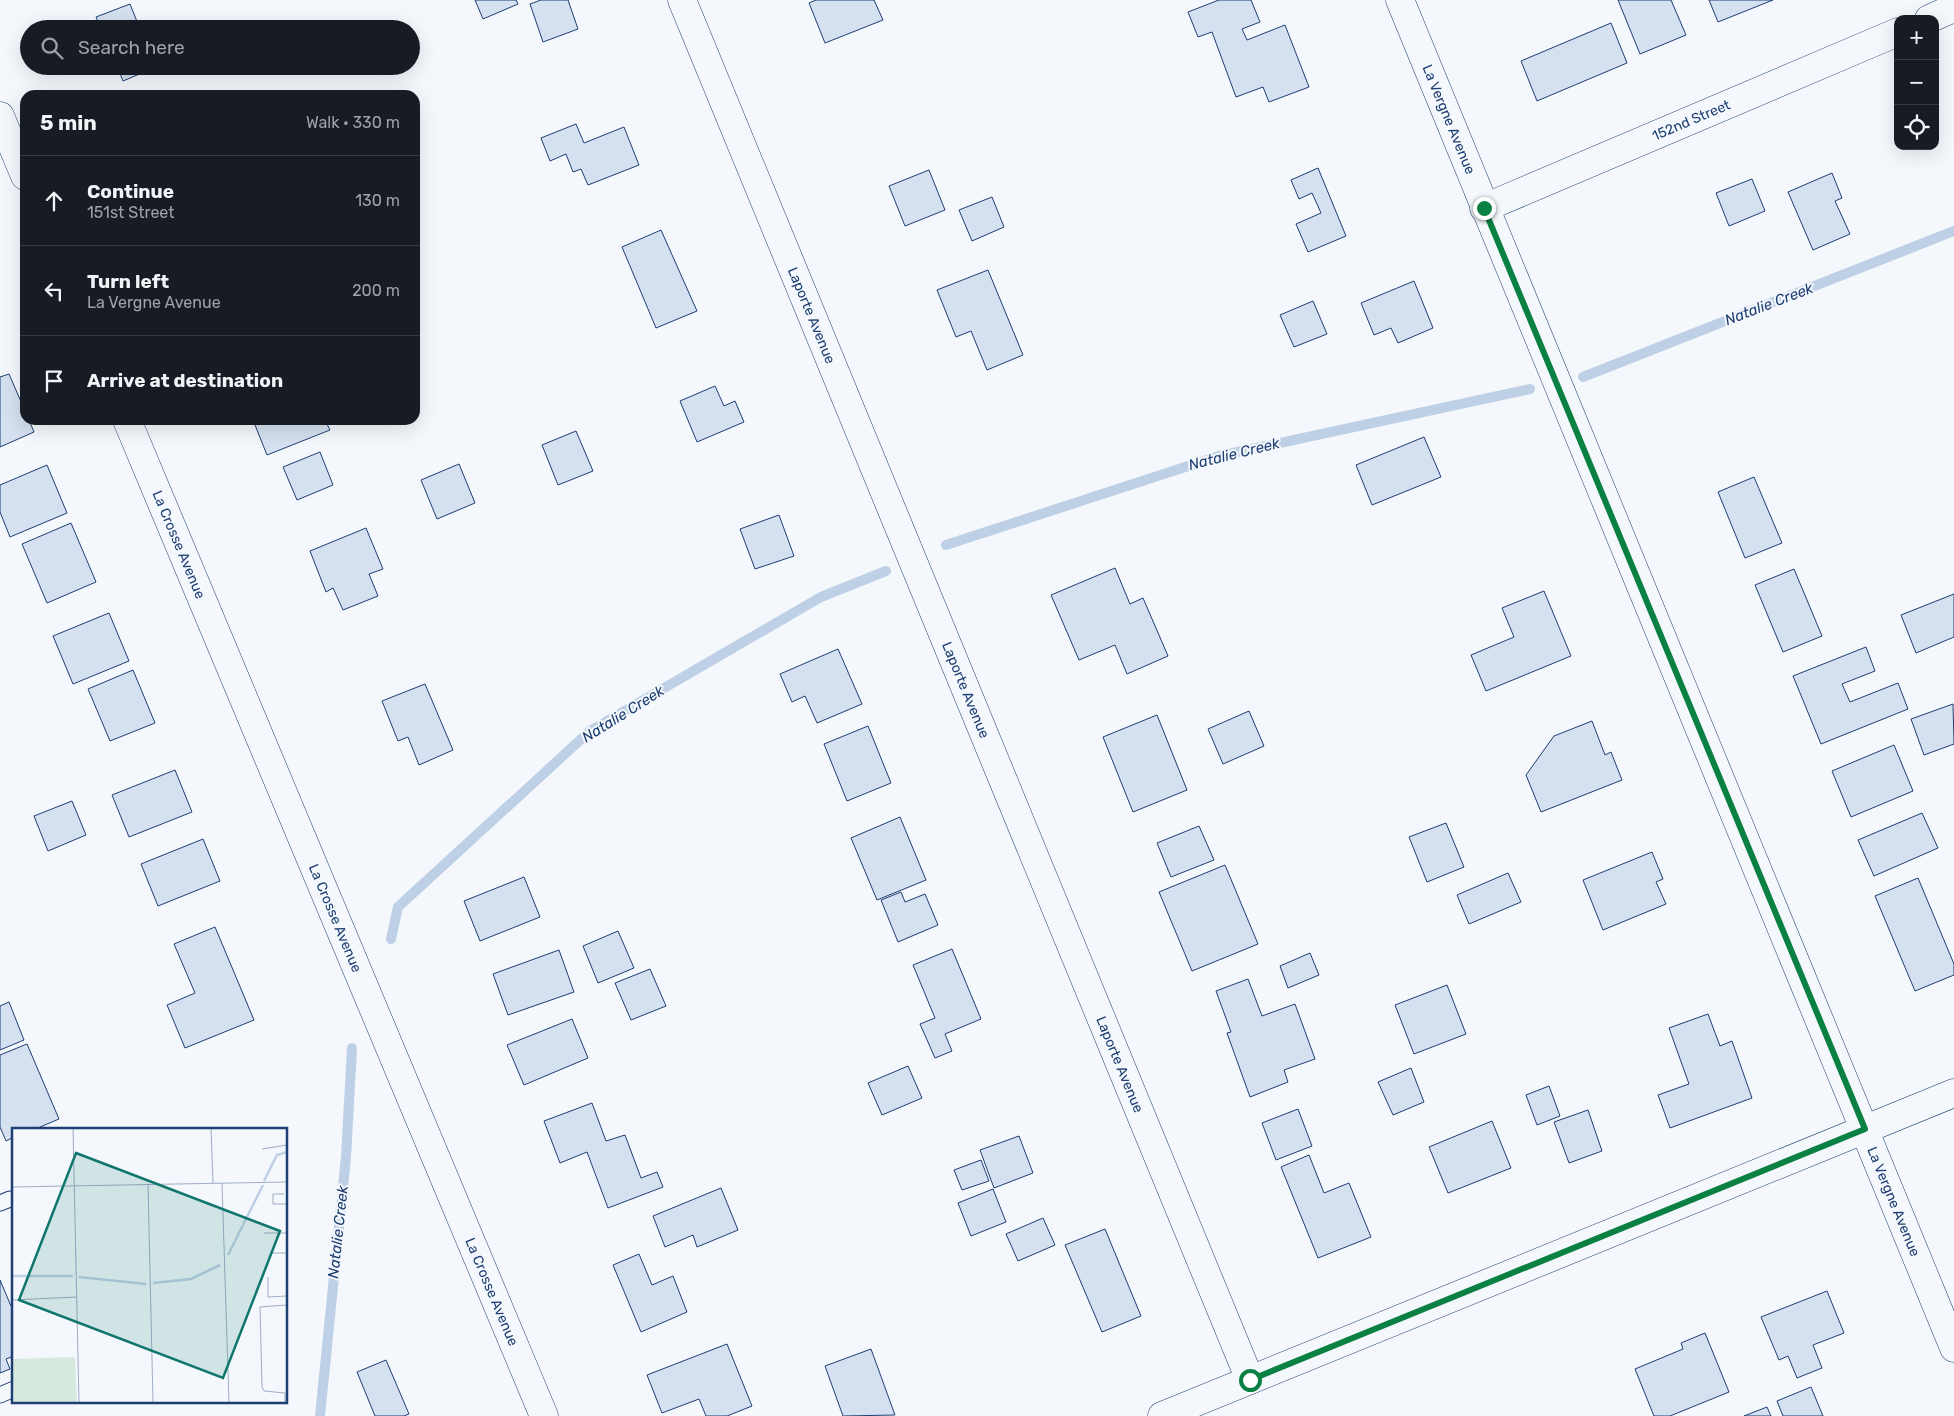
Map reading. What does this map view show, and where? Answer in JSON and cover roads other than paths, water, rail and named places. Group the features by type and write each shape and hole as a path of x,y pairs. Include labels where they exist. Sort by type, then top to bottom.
{"street":[{"name":"Laporte Avenue","path":"682,0 1250,1380"},
{"name":"La Vergne Avenue","path":"1400,0 1954,1348"},
{"path":"1938,15 1954,8"},
{"name":"152nd Street","path":"1484,208 1894,34"},
{"path":"0,116 20,164"},
{"name":"La Crosse Avenue","path":"129,425 544,1416"},
{"path":"1162,1416 1954,1093"}],"lane":[{"path":"0,1395 12,1390"}],"waterway":[{"name":"Natalie Creek","path":"1583,377 1954,231"},
{"name":"Natalie Creek","path":"946,545 1219,456 1530,389"},
{"name":"Natalie Creek","path":"391,939 398,907 590,731 821,597 886,571"},
{"name":"Natalie Creek","path":"320,1416 346,1157 352,1048"}]}
